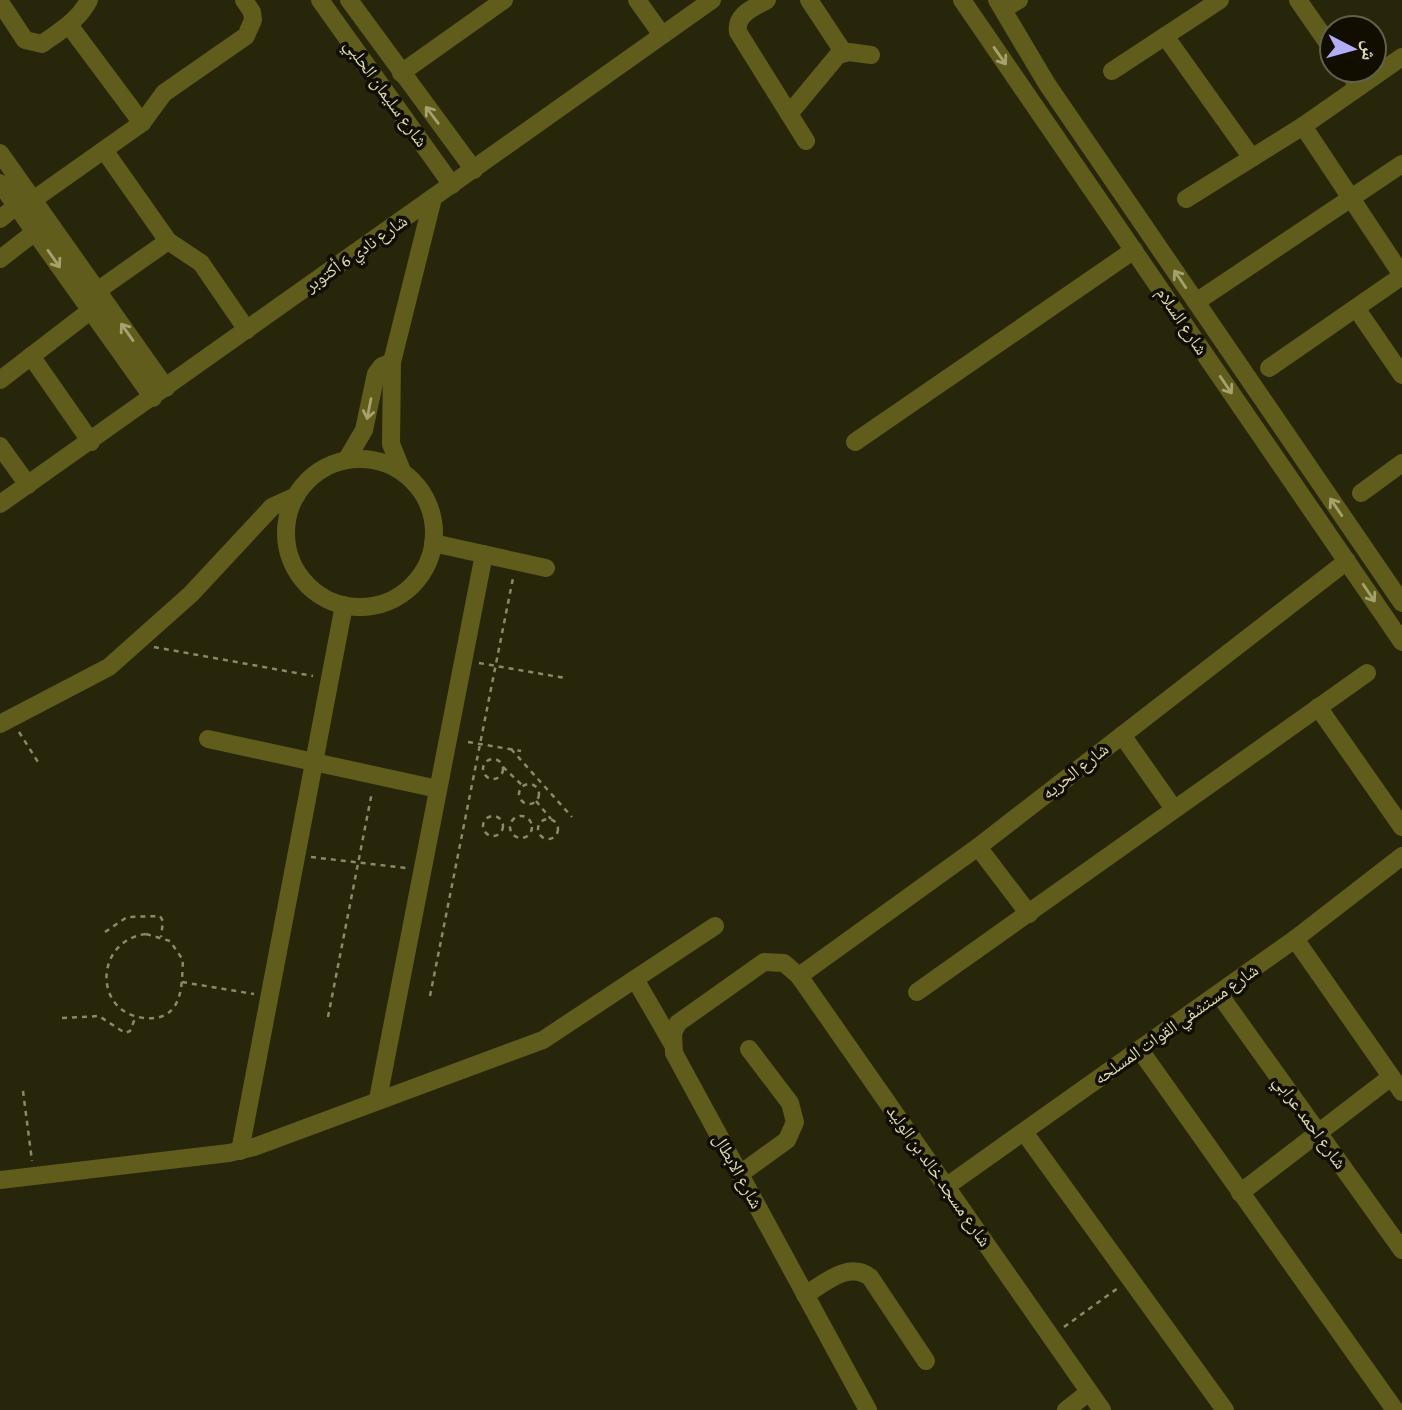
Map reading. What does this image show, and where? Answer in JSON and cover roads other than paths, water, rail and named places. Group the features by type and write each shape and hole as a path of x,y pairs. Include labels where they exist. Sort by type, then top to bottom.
{"street":[{"path":"0,2 25,40 42,44 69,25 89,0"},
{"path":"0,219 142,123 164,93 246,36 253,20 252,12 244,0"},
{"name":"شارع سليمان الحلبي","path":"320,0 452,185"},
{"name":"شارع سليمان الحلبي","path":"349,0 474,170"},
{"path":"401,74 503,0"},
{"path":"637,0 662,36"},
{"name":"شارع نادي 6 أكتوبر","path":"0,504 712,0"},
{"path":"767,0 741,16 737,28 806,141"},
{"path":"809,0 844,53"},
{"name":"شارع السلام","path":"962,0 1402,642"},
{"path":"1000,5 1019,0"},
{"path":"1112,71 1220,0"},
{"path":"1298,0 1318,29"},
{"name":"شارع السلام","path":"1000,5 1047,84 1399,593"},
{"path":"69,25 142,123"},
{"path":"1165,36 1252,158"},
{"path":"789,114 832,60 844,53 871,55"},
{"path":"1186,199 1303,126 1402,57"},
{"path":"1028,96 1047,84"},
{"path":"1269,368 1402,275 1303,126"},
{"path":"104,150 168,241 201,263 247,330"},
{"path":"0,153 3,180 97,291 160,393"},
{"path":"1196,302 1402,164"},
{"path":"402,471 375,460 347,459 312,476 296,496 286,522 292,563 308,586 344,605 371,606 396,597 417,580 433,543 428,503 402,471 391,444 392,362 433,198"},
{"path":"25,203 35,232 90,311 160,393"},
{"path":"0,259 35,232"},
{"path":"97,291 168,241"},
{"path":"855,442 1134,250"},
{"path":"1356,308 1402,375"},
{"path":"0,380 90,311"},
{"path":"31,356 91,442"},
{"path":"347,459 364,430 376,374 382,366 392,362"},
{"path":"0,446 28,485"},
{"path":"1360,493 1402,463"},
{"path":"5,721 109,667 191,594 272,507 296,496"},
{"path":"433,543 546,568"},
{"path":"378,1099 484,554"},
{"name":"شارع الحريه","path":"799,976 978,847 1347,561"},
{"path":"240,1151 344,605"},
{"path":"917,992 1367,673"},
{"path":"1318,708 1402,827"},
{"path":"1122,735 1174,809"},
{"path":"208,739 438,789"},
{"path":"978,847 1028,914"},
{"name":"شارع مستشفي القوات المسلحه","path":"947,1186 1295,939 1402,856"},
{"path":"0,1180 240,1151 543,1040 715,926"},
{"path":"1295,939 1402,1092"},
{"path":"672,1043 678,1023 764,962 784,963 799,976"},
{"name":"شارع مسجد خالد بن الوليد","path":"799,976 1102,1410"},
{"name":"شارع الابطال","path":"635,979 672,1043 677,1064 740,1174 867,1410"},
{"name":"شارع احمد عرابي","path":"1219,994 1402,1250"},
{"path":"740,1174 787,1140 795,1122 790,1103 749,1049"},
{"path":"1140,1050 1395,1410"},
{"path":"1240,1193 1320,1135 1391,1077"},
{"path":"1024,1132 1225,1410"},
{"path":"806,1295 846,1271 863,1272 870,1277 926,1361"},
{"path":"1066,1410 1089,1392"}]}
